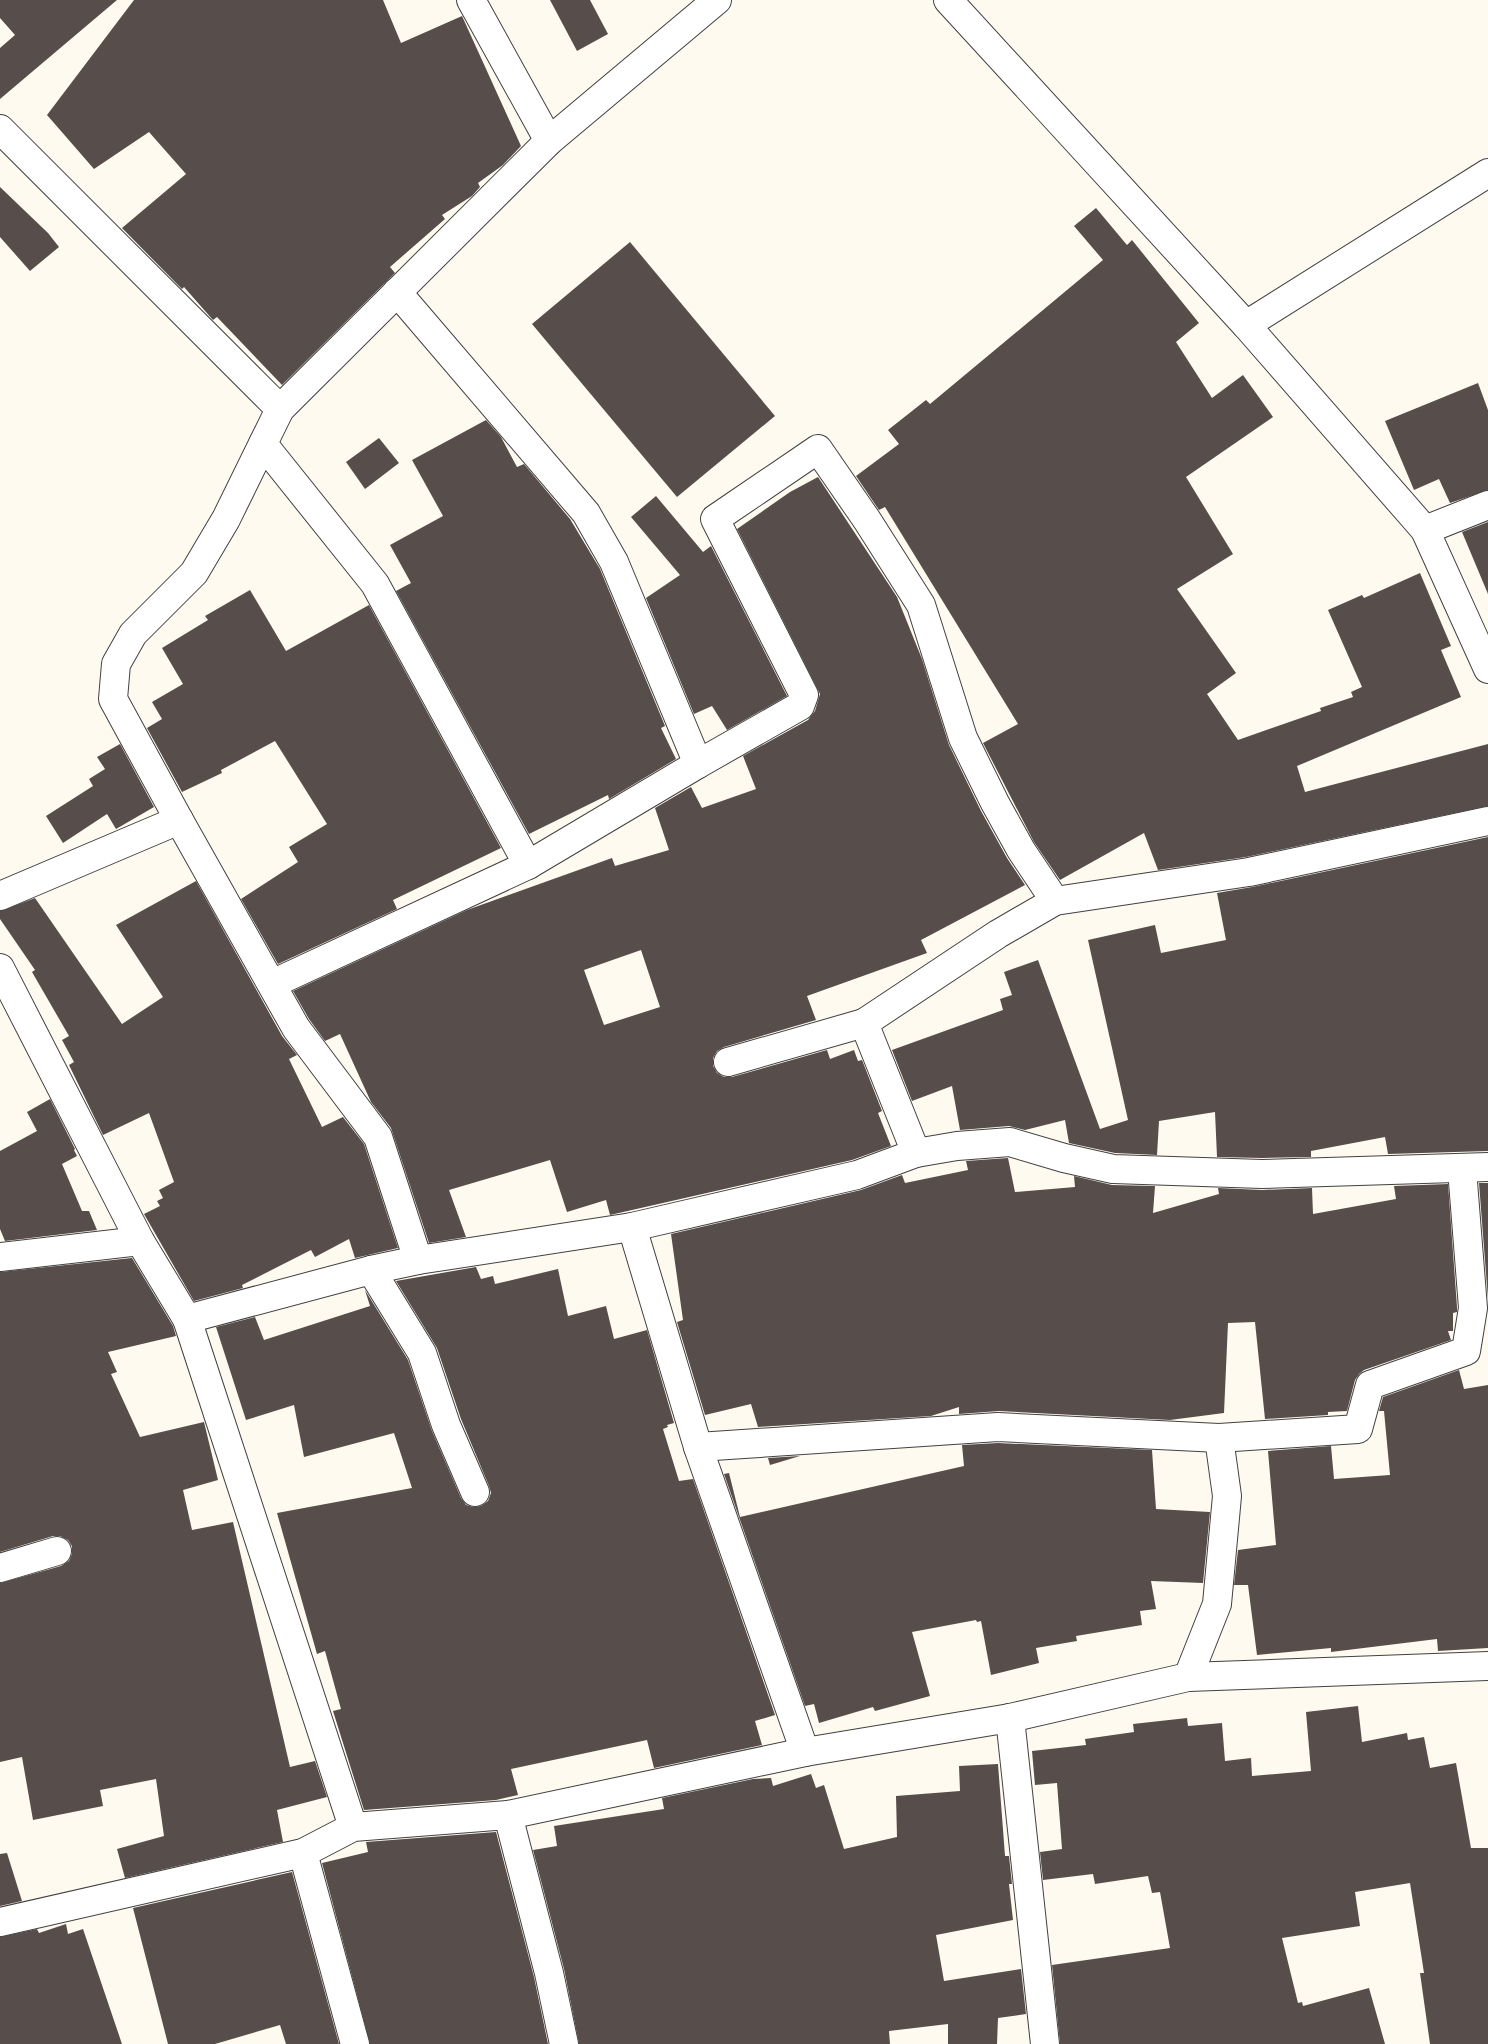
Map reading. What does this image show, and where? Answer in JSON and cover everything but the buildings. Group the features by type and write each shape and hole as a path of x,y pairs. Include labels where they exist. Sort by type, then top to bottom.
{"street":[{"path":"471,0 549,141"},
{"path":"418,1260 378,1136 296,1028 180,820 114,699 116,664 133,634 194,573 226,519 280,409 549,141 717,0"},
{"path":"948,0 1246,325 1425,530 1488,669"},
{"path":"0,129 280,409"},
{"path":"1246,325 1488,173"},
{"path":"398,292 586,513 614,562 698,764"},
{"path":"263,444 375,584 528,865"},
{"path":"272,984 528,865 800,706 804,695 714,519 818,449 867,520 921,605 963,738 994,803 1021,850 1055,901"},
{"path":"1425,530 1488,505"},
{"path":"0,896 180,820"},
{"path":"728,1062 864,1023 998,934 1055,901 1249,872 1488,820"},
{"path":"0,968 140,1242 186,1319 353,1827"},
{"path":"864,1023 916,1153"},
{"path":"186,1319 371,1270 418,1260 632,1227 857,1175 916,1153 957,1146 1010,1142 1064,1158 1113,1169 1262,1174 1475,1168 1473,1308 1466,1350 1370,1385 1358,1429 1219,1438 998,1427 698,1447"},
{"path":"632,1227 698,1447 805,1752"},
{"path":"0,1257 140,1242"},
{"path":"371,1270 422,1353 446,1426 475,1492"},
{"path":"1188,1677 1217,1604 1227,1496 1219,1438"},
{"path":"0,1568 57,1551"},
{"path":"0,1922 303,1853 353,1827 508,1815 805,1752 1010,1718 1188,1677 1488,1666"},
{"path":"1010,1718 1044,2044"},
{"path":"508,1815 549,1972 564,2044"},
{"path":"303,1853 355,2044"}]}
